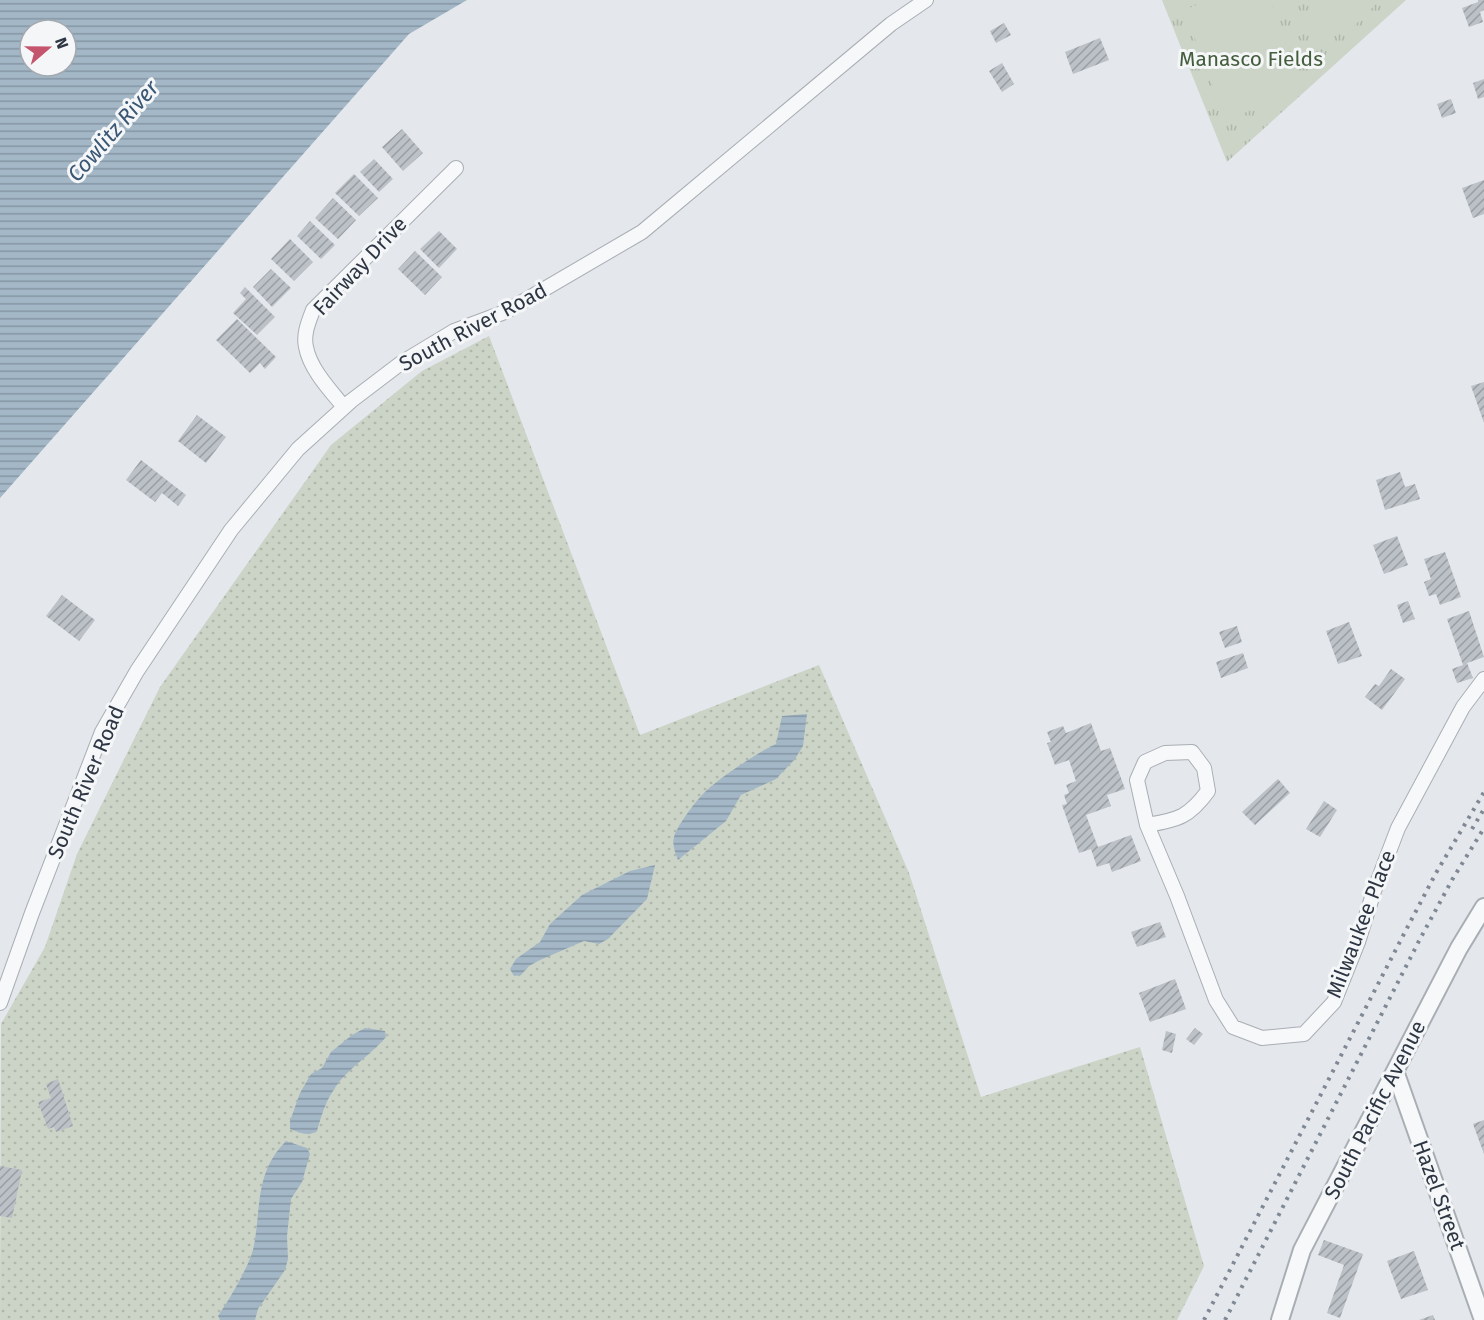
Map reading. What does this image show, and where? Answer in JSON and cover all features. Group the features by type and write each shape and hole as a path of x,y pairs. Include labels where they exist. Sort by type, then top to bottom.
{"street":[{"name":"South River Road","path":"0,1003 102,732 136,670 231,530 298,449 344,407 418,352 454,331 505,312 642,232 891,24 926,0"},
{"name":"Fairway Drive","path":"344,407 316,371 306,347 307,326 313,310 456,168"},
{"name":"Milwaukee Place","path":"1147,825 1177,896 1216,1000 1233,1027 1262,1038 1304,1034 1334,1002 1359,942 1374,891 1398,828 1463,707 1484,679"},
{"path":"1192,752 1204,768 1208,791 1196,808 1180,817 1172,821 1147,825 1137,780 1145,762 1166,753 1192,752"},
{"name":"South Pacific Avenue","path":"1280,1320 1302,1250 1459,948 1484,907"},
{"name":"Hazel Street","path":"1395,1071 1483,1320"}],"green space":[{"name":"Manasco Fields","path":"1162,0 1406,0 1227,162"},
{"path":"1209,0 1270,0 1304,90 1226,120 1184,10"},
{"path":"1306,0 1380,0 1352,28 1332,35 1318,29"},
{"path":"489,336 640,735 819,665 909,873 981,1097 1140,1047 1204,1266 1177,1320 0,1320 1,1024 45,947 77,854 160,687 331,445 422,371"}],"water":[{"name":"Cowlitz River","path":"0,0 467,0 409,34 0,498"},
{"path":"807,714 803,746 795,759 776,779 741,795 726,821 678,860 674,837 691,808 709,788 727,774 776,744 782,716"},
{"path":"655,865 647,899 608,939 599,944 584,941 540,960 529,966 521,975 514,976 510,969 516,959 540,942 550,924 582,895 630,871"},
{"path":"365,1028 385,1031 386,1037 338,1083 325,1105 317,1131 307,1134 290,1129 290,1121 300,1093 311,1074 322,1068 331,1052"},
{"path":"286,1141 307,1148 310,1154 302,1182 291,1199 287,1236 288,1259 285,1270 258,1309 255,1320 220,1320 218,1316 233,1293 251,1257 256,1235 260,1193 268,1166"}],"building":[{"path":"1478,0 1484,0 1484,10 1480,12 1483,22 1469,27 1462,8"},
{"path":"1004,23 1011,35 996,43 990,31"},
{"path":"1100,38 1109,60 1073,74 1065,52"},
{"path":"1002,63 1014,84 1002,92 989,71"},
{"path":"1484,79 1484,97 1478,99 1473,83"},
{"path":"1451,99 1456,113 1442,118 1437,104"},
{"path":"402,129 423,153 403,171 382,147"},
{"path":"374,159 393,179 379,192 360,172"},
{"path":"354,174 378,198 359,216 335,193"},
{"path":"1484,180 1484,214 1473,218 1462,188"},
{"path":"333,198 356,220 338,239 315,218"},
{"path":"310,221 335,245 321,259 297,236"},
{"path":"439,231 457,249 439,268 420,249"},
{"path":"290,239 313,262 294,281 271,259"},
{"path":"415,251 442,277 425,295 398,269"},
{"path":"271,269 291,288 272,307 253,287"},
{"path":"245,287 275,317 257,335 233,313 246,299 240,293"},
{"path":"237,319 276,357 265,369 260,363 250,373 216,340"},
{"path":"1484,382 1484,423 1471,386"},
{"path":"197,415 226,437 206,463 178,441"},
{"path":"141,460 186,495 178,506 162,493 155,502 126,480"},
{"path":"1400,472 1405,487 1415,484 1420,499 1385,510 1376,480"},
{"path":"1397,536 1408,565 1384,574 1373,545"},
{"path":"1445,552 1461,597 1440,605 1436,594 1429,596 1424,582 1431,579 1424,559"},
{"path":"62,595 95,620 79,641 46,616"},
{"path":"1408,601 1415,619 1403,623 1397,605"},
{"path":"1469,611 1484,657 1467,663 1473,678 1457,683 1452,669 1463,665 1447,619"},
{"path":"1349,622 1362,656 1338,664 1326,631"},
{"path":"1237,626 1242,642 1225,648 1219,632"},
{"path":"1243,653 1248,668 1221,678 1216,662"},
{"path":"1391,669 1405,679 1382,710 1365,697 1375,684 1379,686"},
{"path":"1091,723 1101,751 1110,748 1125,789 1107,795 1111,806 1086,815 1098,847 1131,835 1141,861 1112,872 1109,863 1097,867 1091,849 1079,853 1062,805 1067,804 1064,795 1069,793 1066,785 1076,781 1069,760 1055,765 1047,743 1051,742 1047,732 1063,726 1066,733"},
{"path":"1278,779 1290,793 1255,825 1242,812"},
{"path":"1324,801 1337,810 1320,837 1306,829"},
{"path":"1160,922 1166,937 1137,947 1131,932"},
{"path":"1175,979 1186,1009 1150,1022 1139,993"},
{"path":"1195,1028 1203,1034 1194,1045 1186,1039"},
{"path":"1166,1031 1176,1034 1172,1053 1162,1050"},
{"path":"58,1079 73,1126 56,1132 54,1127 48,1129 38,1102 51,1098 46,1084"},
{"path":"1484,1120 1484,1154 1473,1124"},
{"path":"0,1166 22,1170 12,1218 0,1216"},
{"path":"1324,1240 1363,1254 1340,1318 1327,1313 1344,1265 1318,1255"},
{"path":"1414,1251 1428,1290 1401,1299 1387,1261"},
{"path":"1433,1315 1435,1320 1419,1320"}],"railway":[{"path":"1204,1320 1436,873 1484,792"},
{"path":"1472,829 1484,809"},
{"path":"1225,1320 1420,939 1484,828"}]}
